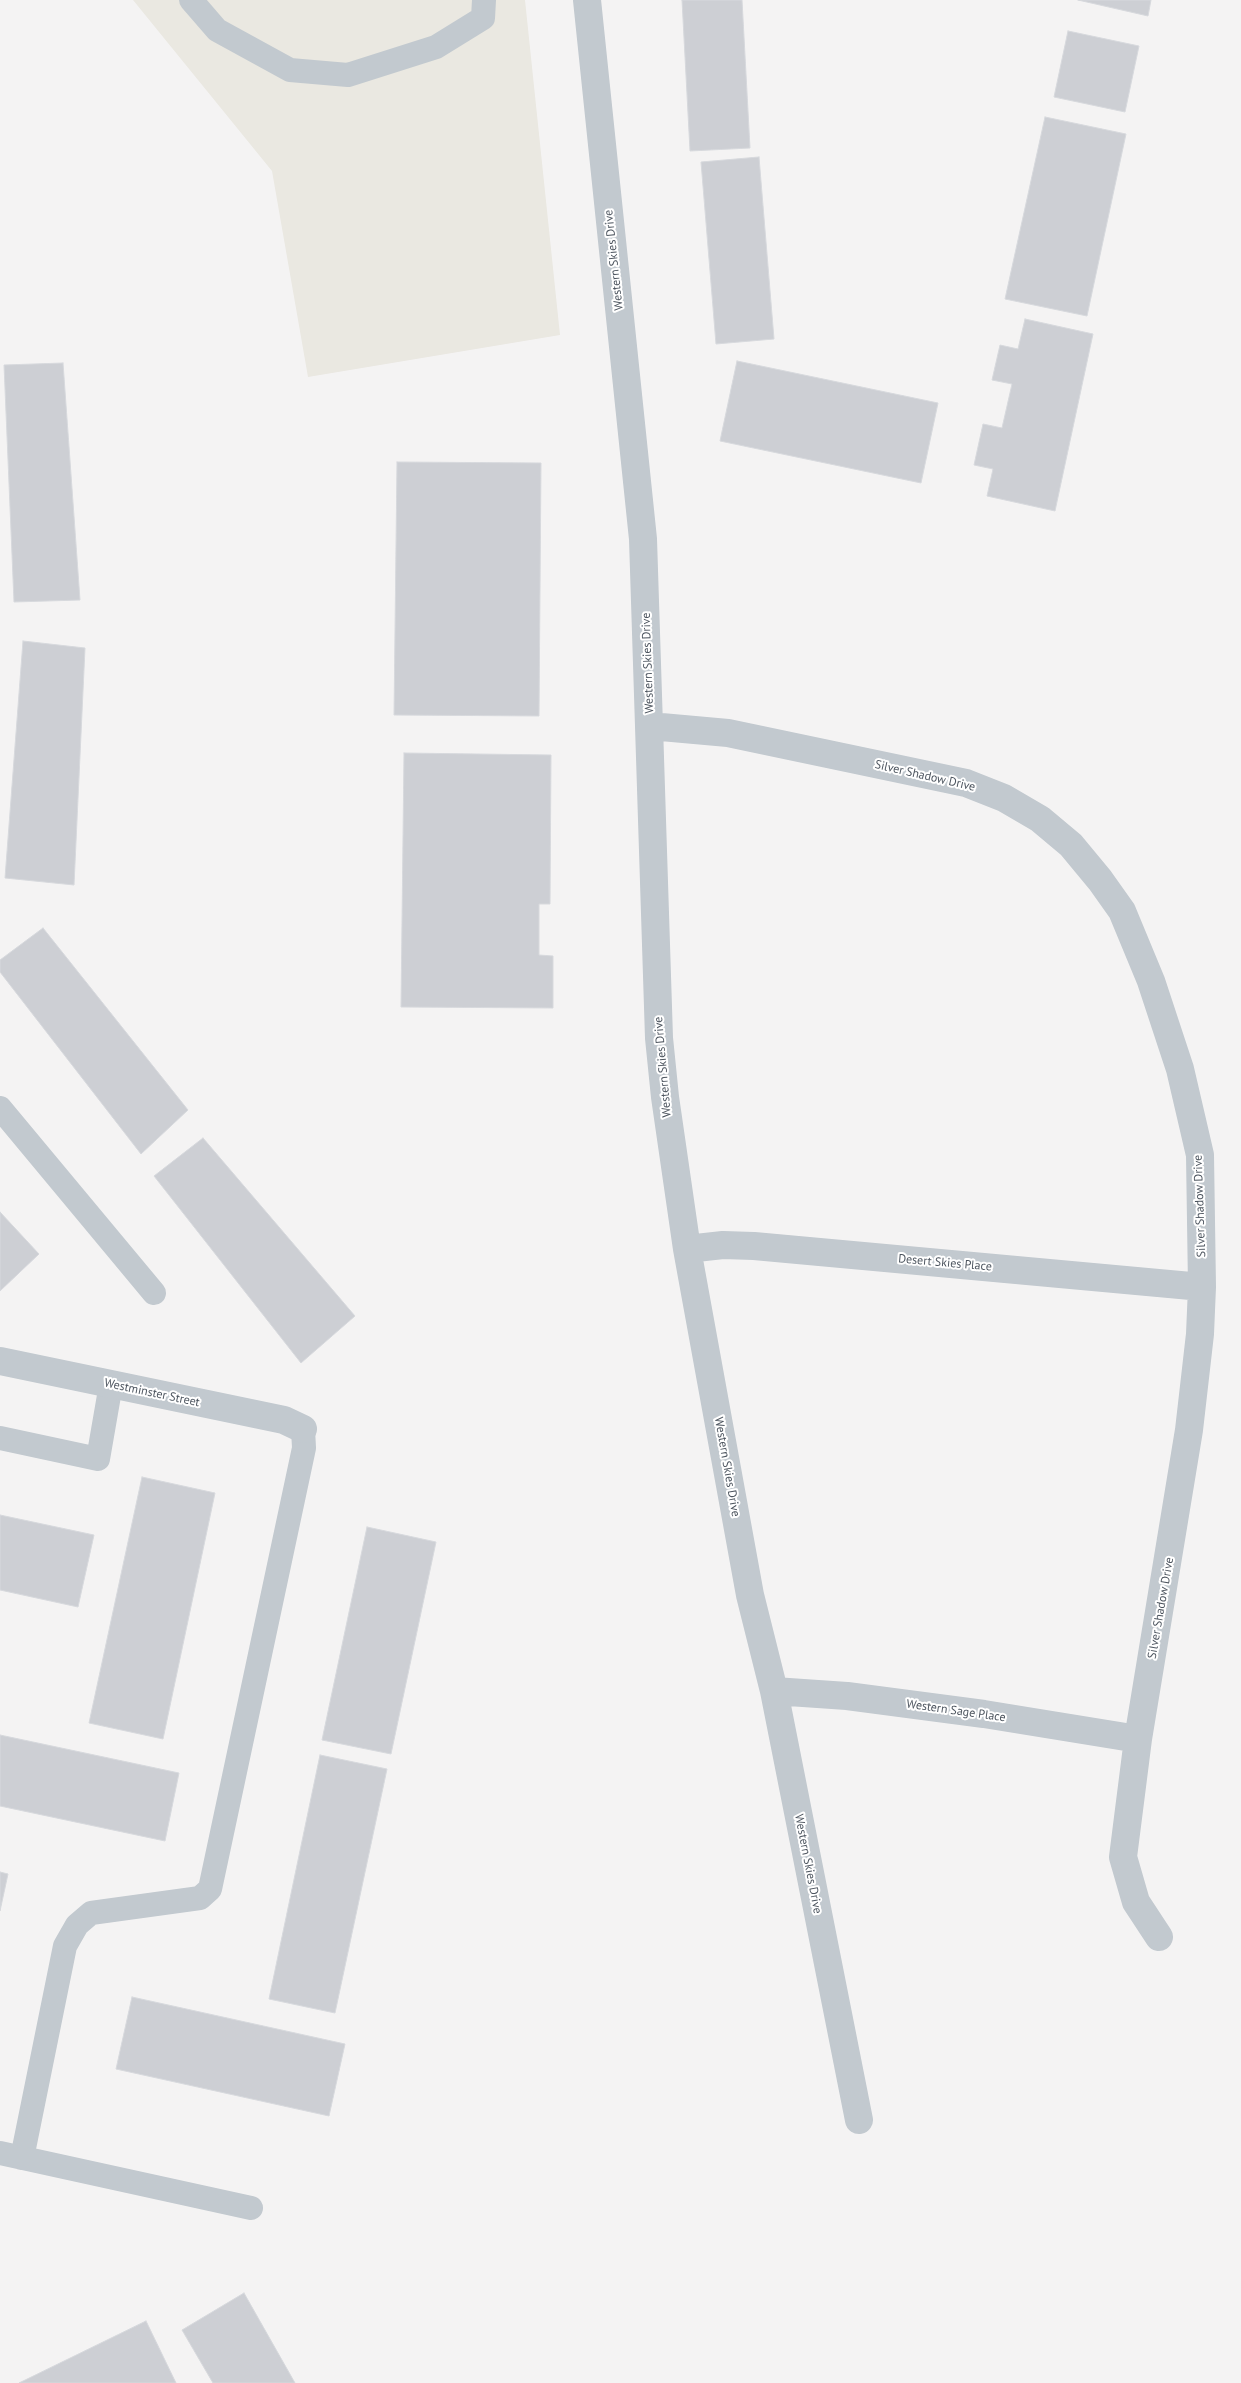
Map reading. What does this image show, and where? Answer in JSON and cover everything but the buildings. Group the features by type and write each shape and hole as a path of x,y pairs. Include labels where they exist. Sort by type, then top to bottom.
{"street":[{"name":"Western Skies Drive","path":"587,0 643,539 659,1038 665,1097 687,1249 750,1595 774,1691 859,2120"},
{"name":"Silver Shadow Drive","path":"650,726 728,733 966,783 1004,798 1040,819 1071,845 1100,880 1122,911 1152,981 1180,1069 1200,1155 1202,1287 1200,1334 1189,1430 1170,1556 1138,1739 1123,1857 1136,1902 1159,1937"},
{"name":"Desert Skies Place","path":"687,1249 723,1245 754,1246 1202,1287"},
{"name":"Westminster Street","path":"0,1361 284,1420 303,1429"},
{"name":"Western Sage Place","path":"774,1691 847,1696 955,1710 1138,1739"}],"lane":[{"path":"191,0 217,30 290,70 348,75 436,48 483,18 484,0"},
{"path":"0,1108 154,1293"},
{"path":"0,1438 98,1459 111,1384"},
{"path":"251,2208 11,2156 65,1946 77,1925 91,1913 200,1898 210,1889 304,1448 303,1429"}],"shaded area":[{"path":"133,0 525,0 560,335 308,377 272,171"}]}
